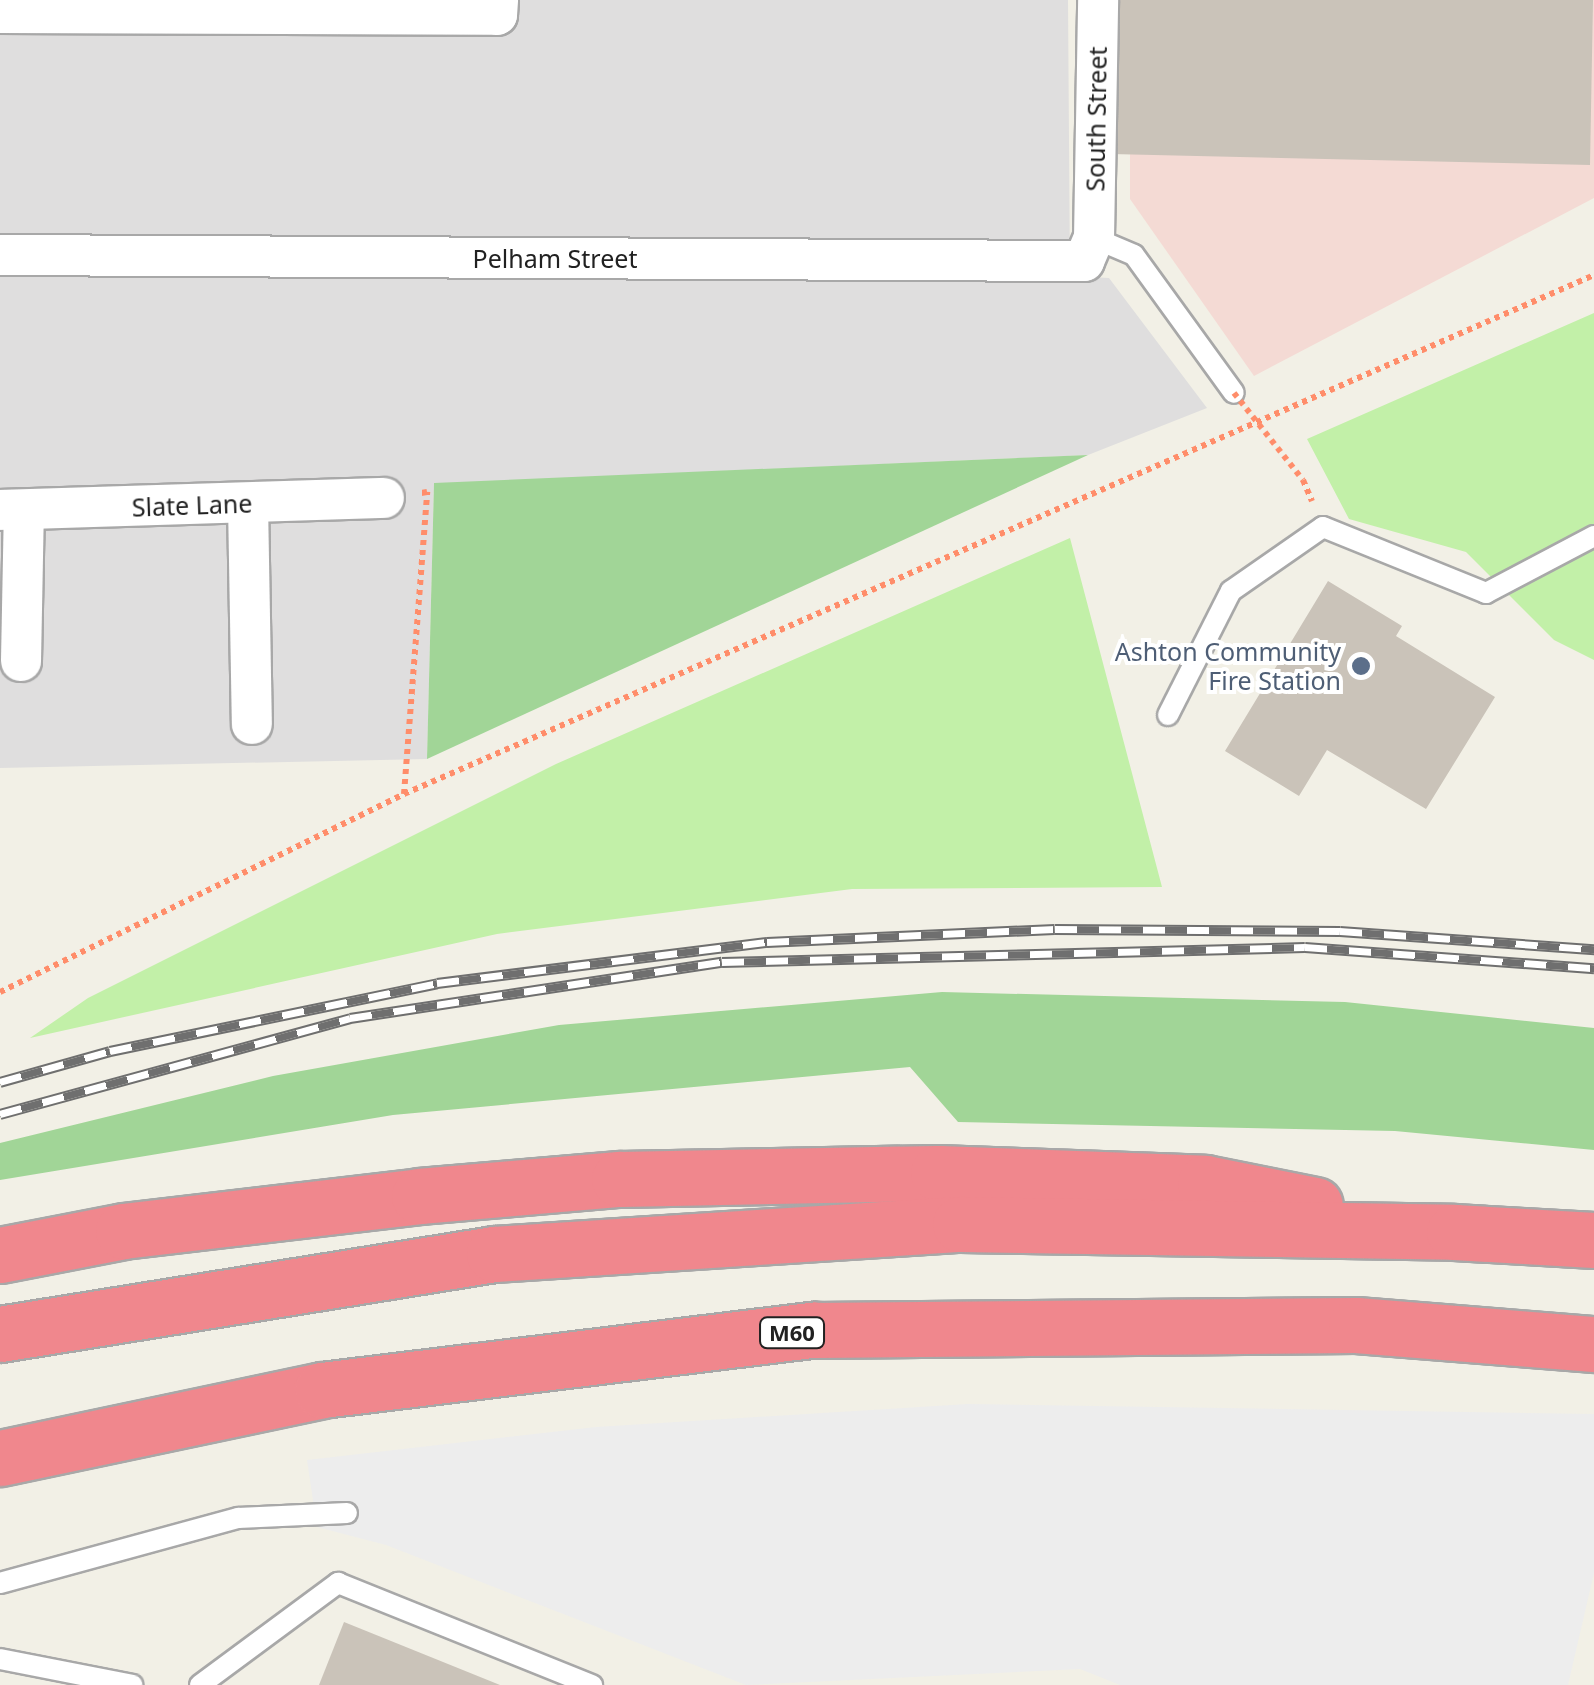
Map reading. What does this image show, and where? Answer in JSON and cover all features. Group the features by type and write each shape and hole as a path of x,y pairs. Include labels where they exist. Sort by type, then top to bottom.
{"highway":[{"path":"0,1255 123,1231 455,1192 619,1179 938,1173 1205,1183 1454,1232"},
{"path":"0,1334 494,1254 960,1224 1454,1232 1594,1240"},
{"name":"M60","path":"0,1458 322,1390 814,1330 1356,1325 1594,1344"}],"street":[{"path":"0,13 497,14 498,0"},
{"name":"South Street","path":"1094,238 1098,0"},
{"name":"Pelham Street","path":"0,255 1084,261 1094,238"},
{"name":"Slate Lane","path":"12,511 384,498"},
{"path":"248,503 252,724"},
{"path":"12,511 20,660"}],"lane":[{"path":"1094,238 1134,255 1234,393"},
{"path":"1168,714 1232,592 1323,527 1486,593 1594,536"},
{"path":"0,1584 238,1518 347,1513"},
{"path":"200,1685 338,1583 592,1685"},
{"path":"0,1659 132,1685"}],"path":[{"path":"0,992 404,794 1594,275"},
{"path":"1234,393 1302,480"},
{"path":"384,498 427,492 404,794"}],"shaded area":[{"path":"0,0 1068,0 1070,276 1109,278 1207,408 1088,455 434,484 427,759 0,768"},
{"path":"1130,0 1594,0 1594,198 1254,376 1130,199"},
{"path":"968,1404 1594,1414 1594,1573 1568,1685 1120,1685 1080,1669 746,1685 386,1545 317,1527 307,1460 596,1427"}],"green space":[{"path":"1594,313 1594,660 1554,640 1466,552 1349,519 1307,439"},
{"path":"1088,455 427,759 434,483"},
{"path":"1070,538 1162,887 852,889 497,934 30,1038 88,998 556,764"},
{"path":"942,992 1345,1002 1594,1028 1594,1150 1395,1131 958,1122 910,1067 393,1115 0,1180 0,1143 273,1076 559,1025"}],"building":[{"path":"1114,0 1593,0 1590,165 1111,154"},
{"name":"Ashton Community Fire Station","path":"1328,581 1402,626 1396,636 1495,697 1426,809 1327,750 1299,796 1225,751"},
{"path":"344,1622 500,1685 319,1685"}],"railway":[{"path":"0,1082 110,1051 437,983 767,942 1055,929 1340,931 1594,949"},
{"path":"0,1114 350,1018 722,962 1305,947 1594,968"}],"place":[{"name":"Ashton Community Fire Station","path":"1361,666"}]}
